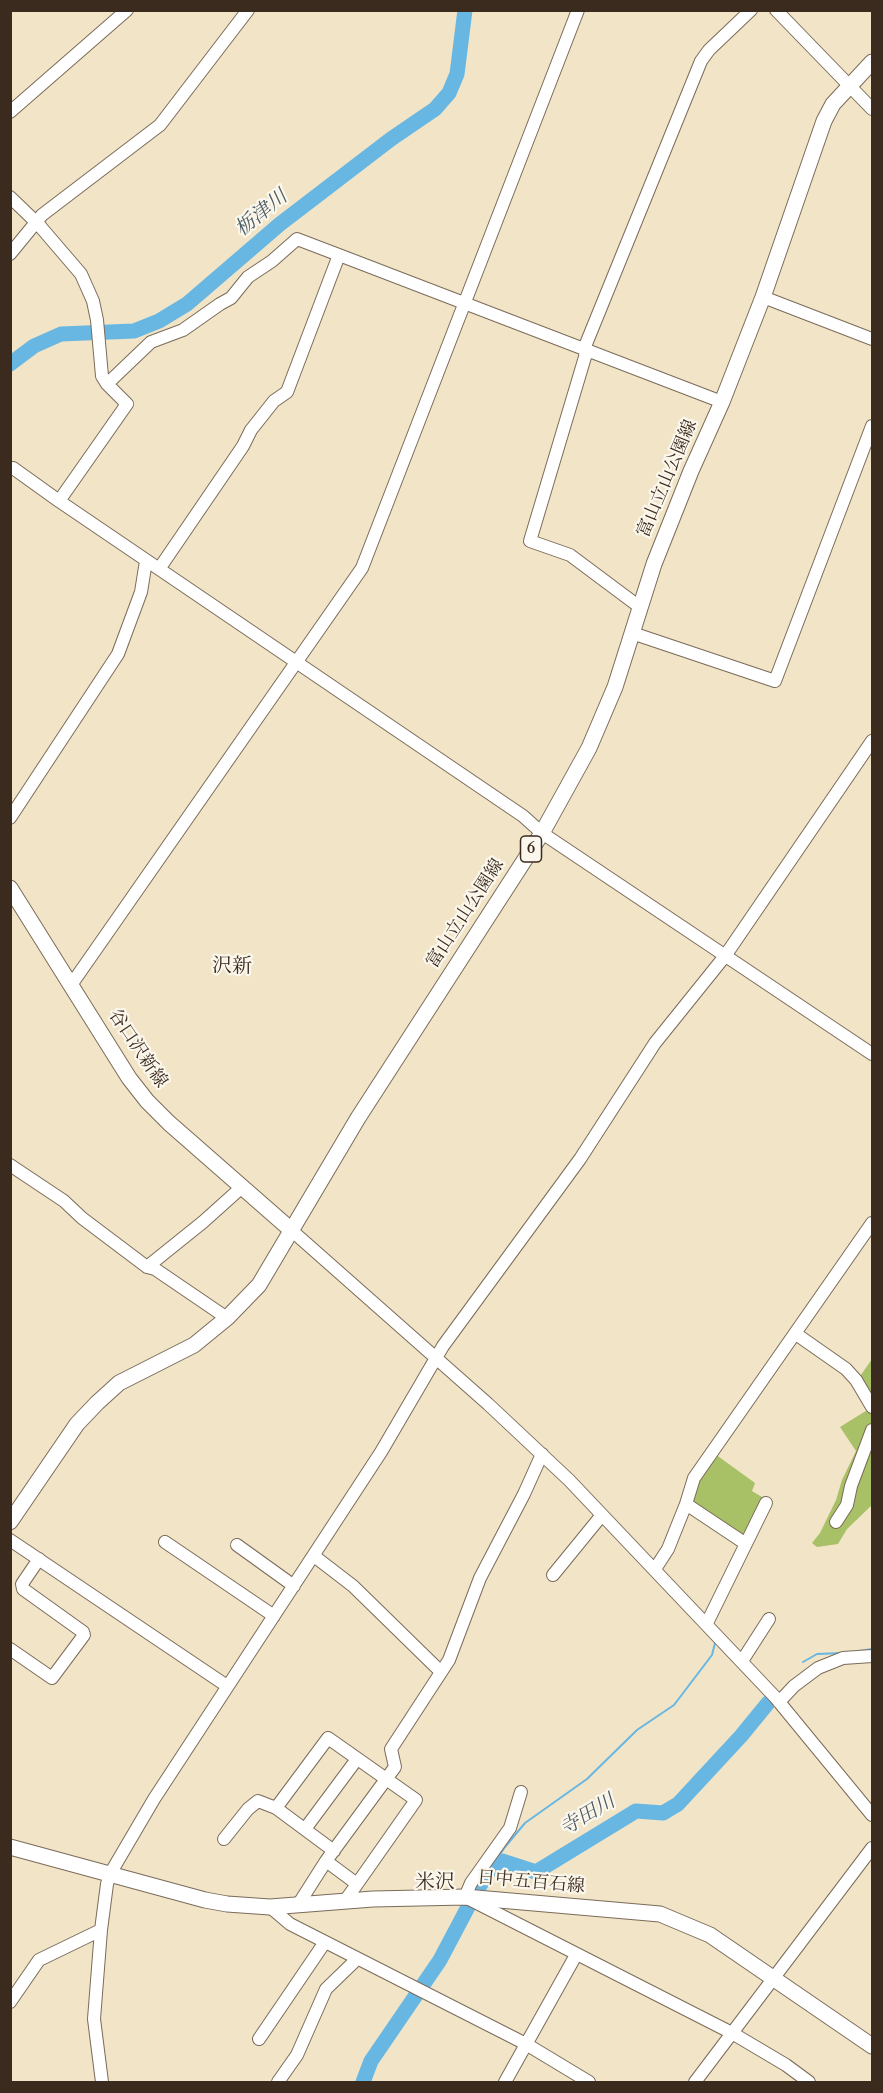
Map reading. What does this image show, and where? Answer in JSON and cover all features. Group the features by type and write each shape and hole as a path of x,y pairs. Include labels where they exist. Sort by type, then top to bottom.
{"main road":[{"name":"富山立山公園線","path":"10,1522 76,1424 98,1403 120,1383 194,1345 227,1318 259,1285 274,1262 290,1229 358,1118 542,833 589,748 615,687 668,526 722,402 763,297 824,120 833,104 849,85 873,62"},
{"name":"谷口沢新線","path":"10,888 129,1078 147,1101 290,1229"},
{"name":"日中五百石線","path":"10,1847 227,1904 270,1907 345,1901 465,1897 660,1914 710,1935 873,2046"}],"street":[{"path":"10,112 127,10"},
{"path":"10,254 36,222 160,124 248,10"},
{"path":"71,985 362,568 578,10"},
{"path":"641,608 570,555 530,541 585,357 586,344 700,61 751,10"},
{"path":"776,10 873,109"},
{"path":"10,197 36,222 81,274 93,301 97,320 102,376 127,404 59,501"},
{"path":"107,384 151,342 183,330 231,298 248,277 272,261 297,238 722,402"},
{"path":"159,569 243,446 251,430 274,401 286,392 339,255"},
{"path":"763,297 873,339"},
{"path":"632,633 774,681 873,426"},
{"path":"10,469 13,468 146,561 523,816 542,833 873,1054"},
{"path":"10,818 118,654 141,592 146,561"},
{"path":"102,2082 94,2019 101,1930 110,1874 154,1799 381,1452 436,1358 522,1235 592,1141 656,1043 725,956 873,741"},
{"path":"10,1165 64,1201 82,1218 147,1267 155,1269 227,1318"},
{"path":"147,1267 242,1187"},
{"path":"655,1569 668,1549 694,1478 873,1223"},
{"path":"290,1229 542,1454 742,1661 873,1815"},
{"path":"796,1334 846,1369 873,1407"},
{"path":"836,1522 847,1505 851,1486 873,1430"},
{"path":"298,1905 395,1767 391,1749 449,1660 480,1578 542,1454"},
{"path":"706,1623 766,1503"},
{"path":"686,1504 746,1544"},
{"path":"553,1575 602,1515"},
{"path":"10,1540 228,1686"},
{"path":"165,1542 274,1616"},
{"path":"237,1545 294,1586"},
{"path":"314,1556 353,1586 440,1671"},
{"path":"10,1649 52,1678 84,1635 23,1589 22,1584 39,1559"},
{"path":"742,1661 769,1619"},
{"path":"779,1702 799,1682 818,1668 843,1658 873,1656"},
{"path":"276,1808 328,1738 416,1800 345,1901"},
{"path":"305,1829 357,1759"},
{"path":"521,1792 510,1828 471,1883 465,1897 732,2033 786,2065 808,2082"},
{"path":"224,1839 248,1809 258,1801 276,1808 305,1829 357,1884"},
{"path":"695,2082 873,1848"},
{"path":"270,1907 290,1924 526,2044 589,2082"},
{"path":"10,2001 39,1960 101,1930"},
{"path":"259,2039 325,1942"},
{"path":"505,2082 576,1955"},
{"path":"278,2082 297,2055 326,1989 357,1959"}],"green space":[{"path":"872,1359 872,1505 847,1529 838,1544 817,1547 812,1543 820,1533 836,1500 842,1480 856,1451 840,1427 869,1409 854,1385"},
{"path":"715,1454 755,1483 752,1491 762,1497 744,1538 691,1501 696,1480"}],"waterway":[{"name":"栃津川","path":"10,364 34,346 61,334 134,331 159,321 187,304 280,224 391,139 435,109 449,93 457,74 465,10"},
{"path":"492,1866 525,1823 587,1779 637,1730 674,1705 712,1655 715,1643"},
{"path":"860,1651 872,1649"},
{"path":"803,1662 817,1654 843,1653"},
{"name":"寺田川","path":"476,1892 492,1866 502,1861 536,1872 636,1811 663,1813 678,1804 768,1703"},
{"name":"寺田川","path":"363,2082 371,2061 440,1960 468,1907"}],"district":[{"name":"沢新","path":"232,967"},
{"name":"米沢","path":"435,1883"}]}
